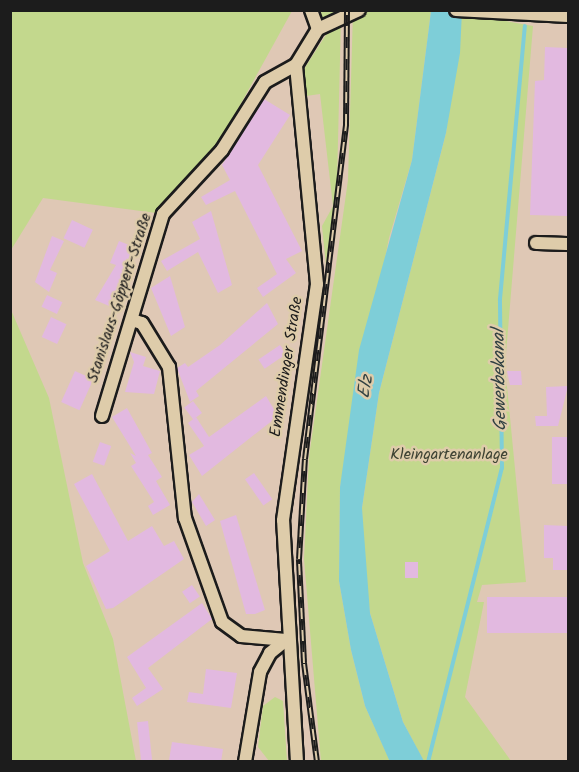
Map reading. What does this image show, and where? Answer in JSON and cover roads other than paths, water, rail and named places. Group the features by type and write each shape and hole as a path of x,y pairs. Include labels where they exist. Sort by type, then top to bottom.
{"street":[{"path":"311,10 318,29"},
{"path":"296,65 318,29 359,10"},
{"path":"456,10 568,16"},
{"name":"Stanislaus-Göppert-Straße","path":"102,416 163,214 222,150 265,82 296,65"},
{"name":"Emmendinger Straße","path":"296,65 317,284 283,520 286,640 297,762"},
{"path":"536,243 568,244"},
{"path":"132,320 142,323 169,367 183,510 222,622 241,636 286,640"},
{"path":"246,762 260,672 270,653 286,640"}],"water":[{"name":"Elz","path":"431,11 462,11 460,53 446,133 379,393 362,508 370,613 403,722 424,761 390,762 365,706 351,650 339,581 340,487 359,350 412,160"}],"waterway":[{"name":"Gewerbekanal","path":"428,762 502,468 500,299 525,26"}],"railway":[{"path":"317,762 304,663 299,559 305,459 346,125 347,10"}],"park label":[{"name":"Kleingartenanlage","path":"449,455"}]}
